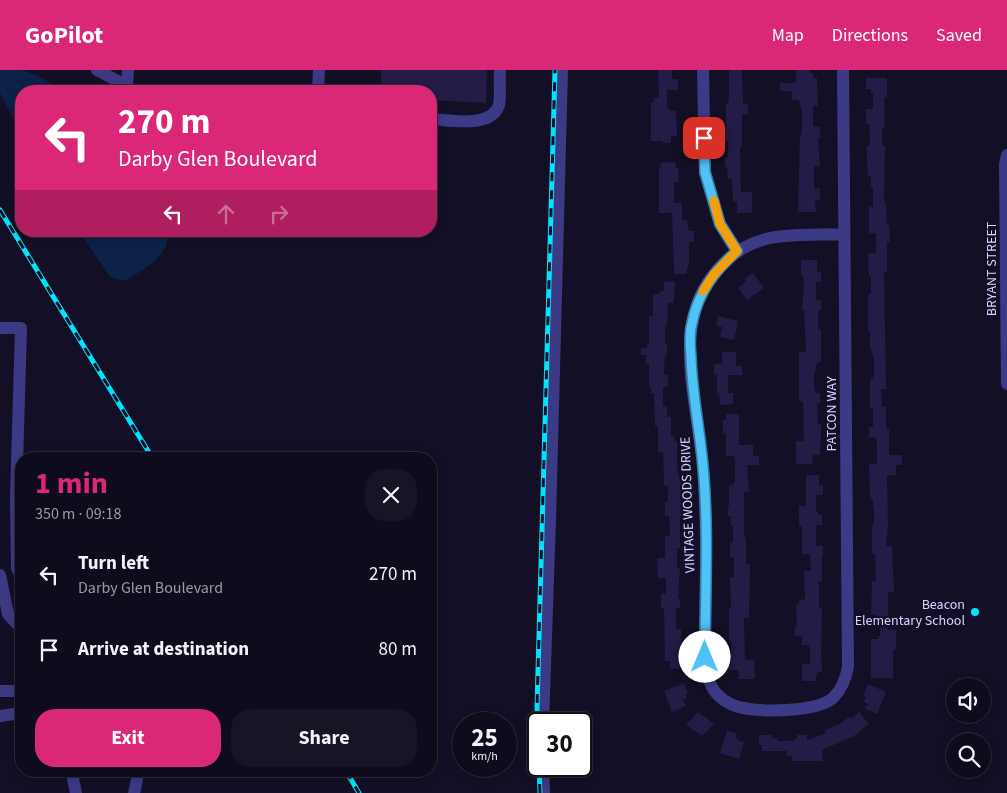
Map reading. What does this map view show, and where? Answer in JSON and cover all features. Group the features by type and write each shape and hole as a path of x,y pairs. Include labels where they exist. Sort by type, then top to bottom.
{"street":[{"path":"97,70 123,85"},
{"path":"118,70 126,85"},
{"path":"128,70 128,85"},
{"path":"318,85 319,70"},
{"path":"437,119 477,122 492,116 499,105 500,70"},
{"path":"543,712 562,70"},
{"path":"703,70 705,172 720,224 737,251"},
{"name":"PATCON WAY","path":"779,709 810,708 832,698 846,678 848,667 843,70"},
{"name":"BRYANT STREET","path":"1007,155 1005,164 1007,384"},
{"name":"VINTAGE WOODS DRIVE","path":"779,709 742,708 729,703 718,696 710,684 707,672 705,657 705,508 701,451 692,386 691,324 702,291 714,274 737,251 774,237 844,234"},
{"path":"0,328 21,328 17,452"},
{"path":"0,574 8,614 15,622"},
{"path":"0,691 15,691"},
{"path":"0,716 15,714"},
{"path":"73,777 76,793"},
{"path":"134,793 137,777"},
{"path":"543,777 544,793"}],"water":[{"path":"0,70 23,70 54,85 15,85 15,122 0,93"},
{"path":"83,237 167,237 165,248 161,255 148,266 125,281 110,277"}],"building":[{"path":"381,70 487,70 486,103 437,100 437,85 381,85"},
{"path":"658,70 672,70 672,79 678,79 678,90 667,90 667,108 669,108 669,111 676,111 677,136 671,136 671,143 651,141 651,102 654,102 654,98 659,98"},
{"path":"729,70 742,70 743,104 748,104 748,114 742,114 742,146 740,147 741,192 752,192 752,213 737,213 737,202 733,202 732,179 728,179 727,167 725,167 725,157 728,157 728,141 724,141 724,128 726,127 726,104 728,104 729,96"},
{"path":"796,70 810,70 810,73 813,73 813,78 817,78 818,106 813,106 813,127 820,126 820,138 818,138 820,166 814,166 814,189 820,188 820,200 815,200 816,212 798,212 802,114 799,100 792,100 792,91 780,91 780,83 796,83"},
{"path":"866,78 887,78 887,97 884,98 885,123 884,129 882,129 882,146 885,146 884,199 890,242 887,242 887,272 884,272 886,389 881,389 882,407 886,407 886,429 889,429 889,455 902,455 902,465 896,465 896,475 887,475 888,525 886,546 892,546 894,592 888,592 888,630 896,630 896,650 893,650 893,678 871,678 871,639 878,639 878,636 880,636 880,620 874,620 874,614 871,614 872,581 876,581 875,554 872,554 874,506 873,499 870,499 869,464 877,464 877,446 876,437 869,438 869,427 873,427 873,408 870,408 870,379 874,379 874,360 870,349 870,331 868,331 868,294 871,294 871,276 869,276 868,253 876,253 876,233 869,233 869,207 873,207 873,187 871,187 871,176 868,176 867,146 869,146 870,141 869,124 866,124 866,109 873,109 873,93 871,93 871,89 866,89"},
{"path":"675,162 676,168 678,168 679,182 674,182 674,203 682,203 682,220 687,220 689,231 694,231 694,242 689,242 687,274 674,274 672,213 659,213 660,163"},
{"path":"801,260 817,260 817,272 821,272 821,282 816,282 816,300 821,300 821,310 818,310 818,329 821,329 821,362 817,362 814,373 814,390 815,393 820,393 820,403 817,403 818,424 821,424 821,435 820,455 813,455 812,464 796,464 796,441 804,441 803,401 799,401 799,352 806,352 804,310 802,310 804,282 803,276 801,276"},
{"path":"753,273 764,288 747,300 738,288 746,281 745,278"},
{"path":"675,281 674,303 668,303 667,327 665,326 667,355 665,354 664,375 668,375 668,387 663,387 663,406 667,406 667,417 671,417 671,436 674,436 674,441 677,441 678,475 681,475 681,507 683,507 683,516 680,516 680,548 677,548 677,568 680,568 678,599 680,599 680,608 676,608 676,629 681,629 682,660 680,660 681,668 670,669 670,661 665,661 664,608 661,608 661,594 666,594 666,578 658,578 657,558 665,558 665,536 670,536 669,516 665,516 665,502 668,502 668,486 664,486 663,452 658,452 658,426 655,426 654,393 651,393 651,387 649,387 649,364 646,364 646,355 641,355 641,348 647,348 647,345 649,345 649,316 653,316 653,294 660,294 660,291 664,291 664,282"},
{"path":"718,316 738,321 734,340 720,337 722,327 716,326"},
{"path":"722,352 736,352 736,366 742,366 742,375 728,375 728,393 733,393 733,404 720,405 719,393 717,394 717,375 714,375 714,364 722,364"},
{"path":"726,414 739,414 739,445 753,445 753,456 759,456 759,465 747,465 749,492 744,492 746,564 750,564 749,618 744,618 745,660 754,660 755,679 739,679 738,670 719,670 731,665 731,642 729,642 730,577 734,577 734,557 730,557 730,543 733,543 733,526 731,526 731,516 728,516 728,506 729,485 733,485 733,482 735,482 735,458 734,456 726,456 726,433 723,433 723,420 726,420"},
{"path":"806,475 819,475 819,485 823,485 823,495 816,495 816,512 818,512 818,515 822,515 822,525 816,525 816,546 823,546 823,556 822,582 819,581 819,608 822,608 822,672 818,672 818,675 816,675 816,681 802,681 802,664 810,664 810,645 802,645 802,636 795,636 795,627 797,627 796,605 799,604 799,600 805,599 804,571 811,571 810,554 802,554 802,525 799,526 799,506 806,506"},
{"path":"684,683 688,693 685,694 687,698 683,700 686,706 672,712 664,691"},
{"path":"868,684 886,692 877,714 864,708 869,704 864,702 866,697 863,696"},
{"path":"698,712 714,724 702,736 686,725"},
{"path":"859,712 869,724 854,736 822,750 823,761 792,761 792,756 787,756 787,751 762,751 762,745 759,745 759,735 772,735 772,738 778,738 778,741 794,741 794,739 797,739 797,735 807,735 807,740 826,733 825,730 840,724 849,717 851,719"},
{"path":"727,731 737,733 735,738 744,742 739,759 720,753"}],"railway":[{"path":"540,793 537,707 555,70"},
{"path":"0,210 15,234"},
{"path":"17,237 149,452"},
{"path":"350,777 359,793"}],"slow traffic":[{"path":"703,291 714,274 737,251 720,224 714,201"}],"place":[{"name":"Beacon Elementary School","path":"975,612"}],"route":[{"path":"704,138 705,172 720,224 737,251 714,274 702,291 691,324 692,386 703,468 705,508 705,657"}]}
